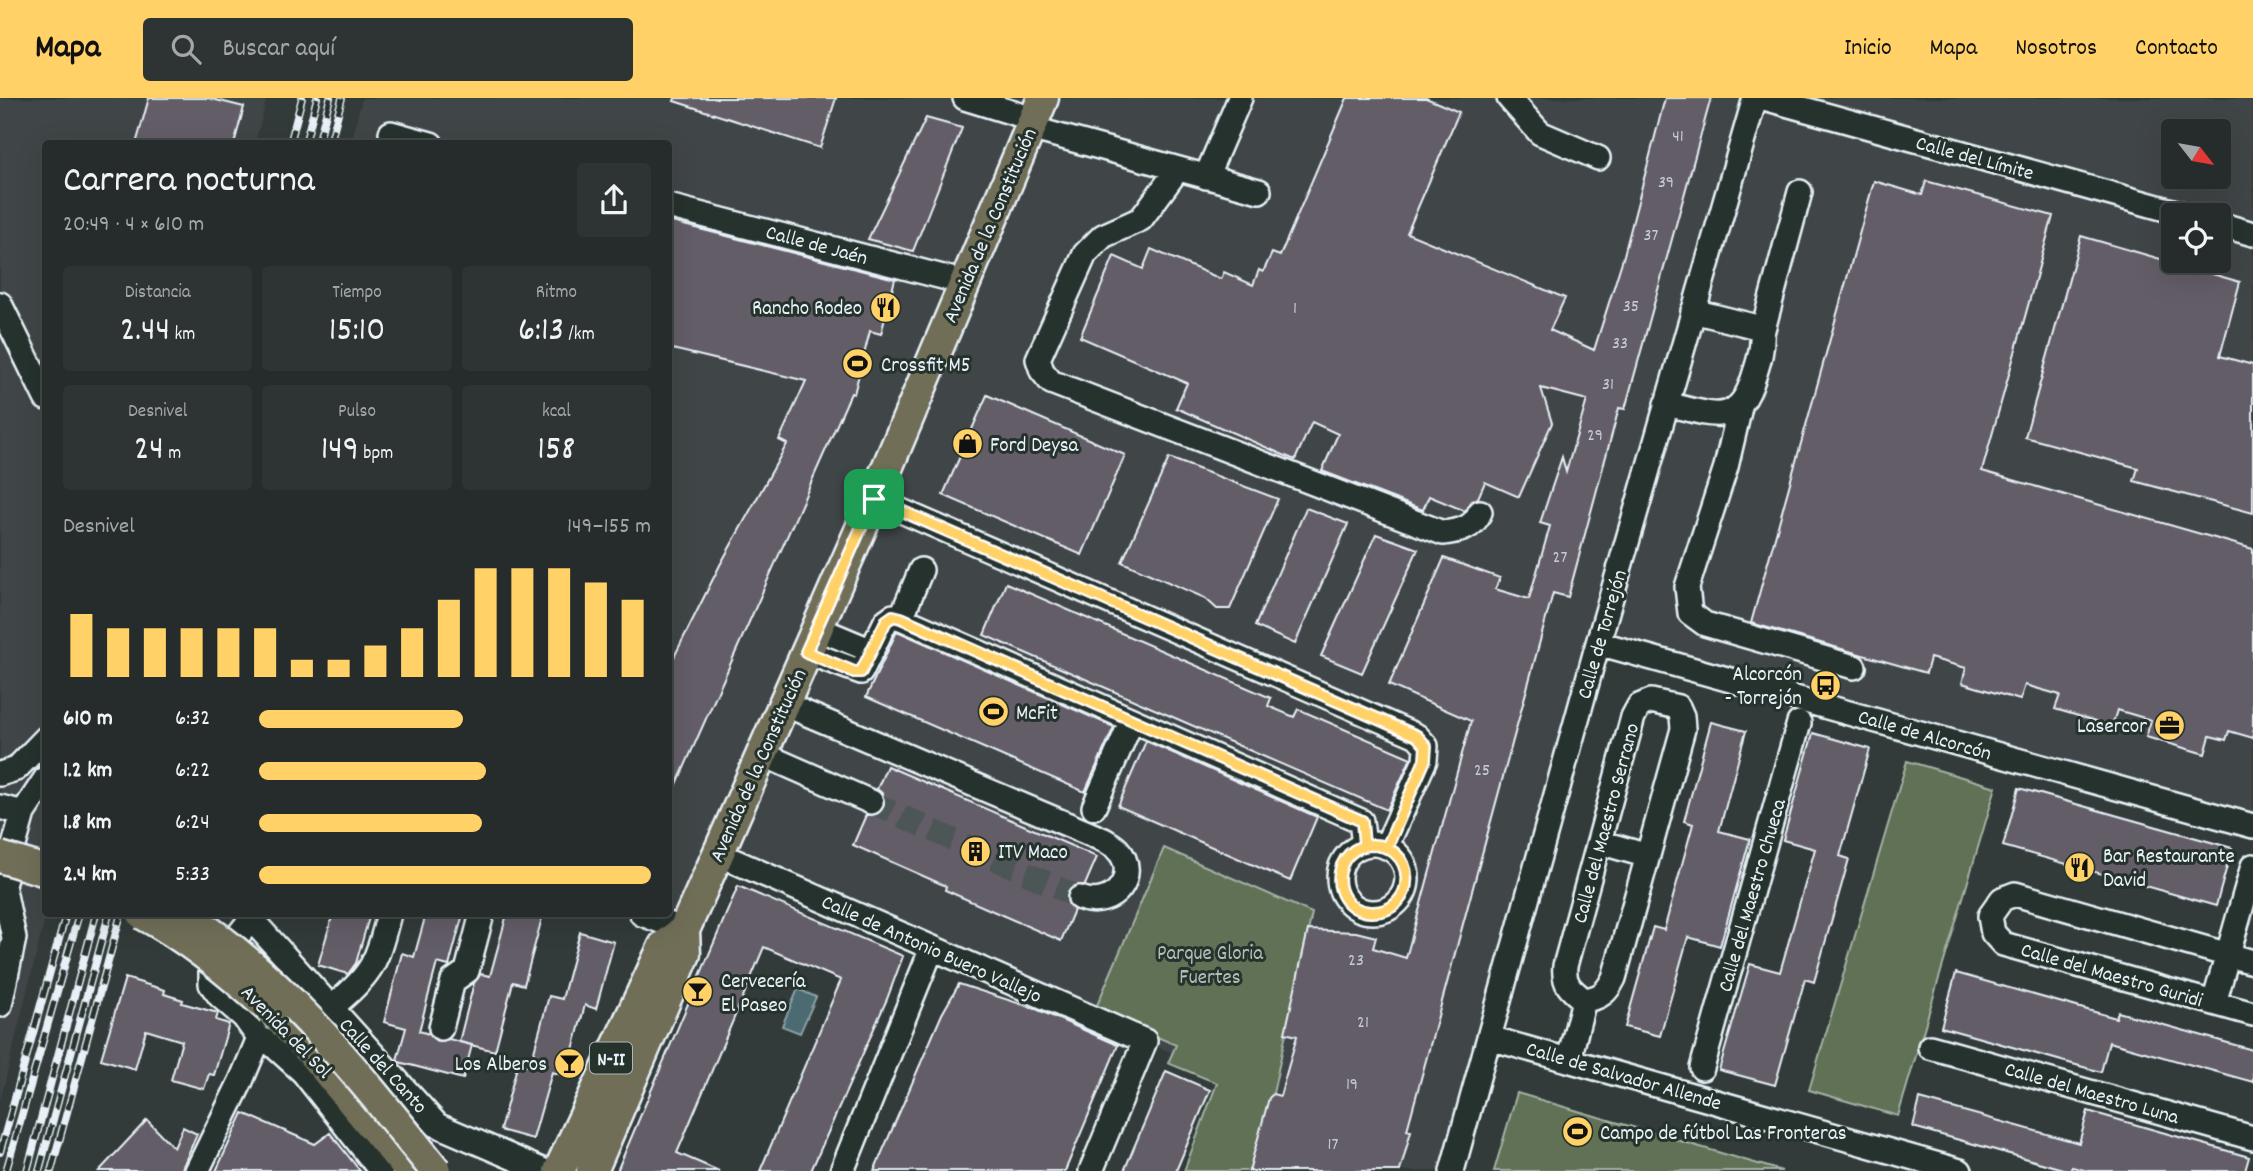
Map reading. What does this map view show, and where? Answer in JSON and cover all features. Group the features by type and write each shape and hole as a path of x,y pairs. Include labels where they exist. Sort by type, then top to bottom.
{"main road":[{"name":"Avenida de la Constitución","path":"592,1171 685,954 684,930 874,499 1035,115"},
{"path":"0,836 42,848"},
{"path":"1,875 42,871"},
{"name":"Avenida del Sol","path":"148,917 200,950 237,978 271,1010 309,1050 410,1171"},
{"name":"Avenida del Sol","path":"189,917 212,932 286,994 324,1035 436,1171"},
{"name":"Avenida de la Constitución","path":"559,1171 663,946 684,930"}],"street":[{"path":"965,98 1035,115 1178,169 1259,191"},
{"path":"1206,177 1240,98"},
{"path":"1509,98 1540,133 1598,158"},
{"name":"Calle de Torrejón","path":"1452,1171 1598,643 1755,98"},
{"name":"Calle del Límite","path":"1764,98 2161,208"},
{"path":"391,133 416,140"},
{"path":"1178,169 1141,219 1103,236 1085,254 1038,359 1042,371 1051,382 1443,533 1462,531 1477,520 1480,512"},
{"path":"1800,192 1762,332 1763,345 1750,391 1740,407 1726,467 1687,587 1690,612 1705,624 1854,667"},
{"name":"Calle de Jaén","path":"672,207 966,283"},
{"path":"2231,228 2253,234"},
{"path":"0,304 42,390"},
{"path":"1693,311 1757,327 1762,332"},
{"path":"1667,404 1715,415 1732,412 1740,407"},
{"path":"812,640 872,651 886,621 893,616 901,618 1362,821 1375,846 1425,760 1426,746 1417,736 874,499"},
{"path":"901,618 921,570"},
{"name":"Calle de Alcorcón","path":"1598,643 2253,826"},
{"name":"Calle del Maestro Serrano","path":"1651,701 1678,707 1683,729 1648,856 1614,978 1608,990 1597,999 1584,1000 1564,979 1565,966 1633,717 1639,706 1651,701"},
{"path":"784,704 1104,840 1119,851 1126,864 1124,879 1117,892 1107,900 1093,903 1080,898"},
{"path":"1094,807 1132,720"},
{"name":"Calle del Maestro Chueca","path":"1702,1068 1799,723"},
{"path":"0,774 16,769 42,742"},
{"path":"762,754 871,802"},
{"path":"0,1005 14,937 1,875 23,813 42,784"},
{"path":"0,807 23,813"},
{"path":"1599,842 1648,856"},
{"name":"Calle de Antonio Buero Vallejo","path":"719,854 1145,1041 1091,1171"},
{"name":"Calle del Maestro Guridi","path":"2214,1003 2253,866"},
{"name":"Calle del Maestro Guridi","path":"2253,962 2015,894 2002,899 1990,916 1993,933 2003,944 2253,1014"},
{"name":"Calle del Canto","path":"381,1171 303,1072 273,1045 258,1038 244,1017 220,996 212,984 211,970 253,917 437,1125 544,1171"},
{"path":"338,1002 363,982 372,969 388,917"},
{"path":"441,1028 453,981 467,971 481,917"},
{"path":"650,917 684,930"},
{"path":"842,1171 932,947"},
{"path":"1569,1059 1584,1000"},
{"path":"197,1171 242,1081 258,1038"},
{"name":"Calle de Salvador Allende","path":"1490,1038 1960,1171"},
{"name":"Calle del Maestro Luna","path":"1930,1047 2253,1138"}],"shaded area":[{"path":"0,98 267,98 256,140 42,140 42,917 45,917 0,1102"},
{"path":"362,98 2253,98 2253,826 1598,643 1452,1171 1239,1171 1261,1092 719,854 684,930 671,917 672,140 352,140"}],"green space":[{"path":"1907,761 1996,787 1898,1116 1809,1090"},
{"name":"Parque Gloria Fuertes","path":"1164,848 1312,913 1272,1098 1249,1171 1184,1171 1217,1083 1168,1063 1176,1045 1095,1010"},
{"name":"Campo de fútbol Las Fronteras","path":"1517,1093 1782,1171 1494,1171"}],"water":[{"path":"798,989 816,997 800,1033 782,1026"}],"building":[{"path":"149,98 208,98 244,107 235,140 137,140"},
{"path":"675,98 836,98 820,148 674,101"},
{"path":"1347,98 1426,98 1459,112 1407,233 1565,298 1550,330 1594,350 1624,255 1665,98 1711,98 1625,409 1619,408 1568,597 1553,593 1407,1130 1411,1131 1400,1171 1249,1171 1269,1098 1273,1094 1280,1096 1297,1036 1285,1033 1308,930 1356,932 1376,937 1373,948 1406,958 1471,721 1389,685 1444,558 1500,578 1495,589 1529,599 1550,526 1540,523 1562,457 1566,472 1587,400 1541,388 1552,423 1519,497 1485,482 1478,498 1472,501 1465,511 1429,496 1423,510 1322,471 1338,434 1312,422 1295,460 1176,408 1187,383 1080,337 1114,256 1143,269 1151,249 1221,279 1224,272 1253,285 1259,270 1263,272 1272,253 1280,256"},
{"path":"926,118 962,128 913,251 868,239"},
{"path":"1874,181 1922,195 1926,181 2053,216 1982,471 2253,549 2253,738 2229,731 2226,740 2210,736 2205,754 2146,737 2151,720 2117,710 2112,726 2055,709 2060,695 2025,685 2020,700 1962,683 1966,668 1930,658 1926,673 1751,623"},
{"path":"672,222 895,279 881,334 870,331 854,394 851,393 672,795 672,661 720,565 787,444 779,440 806,381 672,349"},
{"path":"2081,236 2161,259 2161,273 2209,273 2240,282 2220,356 2253,365 2253,513 2134,481 2138,468 2025,437"},
{"path":"987,395 1125,455 1082,555 943,495"},
{"path":"1169,458 1278,499 1230,609 1217,609 1205,598 1122,562"},
{"path":"1306,508 1348,524 1295,644 1255,626"},
{"path":"1376,534 1418,549 1362,673 1321,656"},
{"path":"1006,583 1271,698 1268,706 1294,717 1298,709 1411,758 1387,810 984,635"},
{"name":"McFit","path":"897,631 1114,727 1085,792 866,697"},
{"path":"1711,722 1746,731 1719,831 1750,839 1720,946 1688,937 1660,1036 1625,1027 1653,927 1664,930 1693,824 1684,821"},
{"path":"1813,733 1870,749 1840,856 1849,859 1814,982 1805,979 1775,1085 1719,1070 1750,964 1780,972 1815,849 1783,840"},
{"path":"1146,741 1317,817 1290,881 1118,806"},
{"name":"ITV Maco","path":"887,766 1097,857 1085,885 1075,885 1067,895 1067,903 1074,910 1061,941 945,890 946,886 853,845 866,815 879,814 884,807 883,794 877,789"},
{"path":"2019,788 2232,848 2216,906 2003,846"},
{"path":"738,886 903,956 887,999 811,1171 760,1171 841,980 764,947 677,1153 719,1171 617,1171"},
{"path":"332,917 369,917 356,963 348,974 318,965"},
{"path":"425,917 462,917 449,966 437,963 419,1031 429,1034 438,1042 449,1039 472,1045 463,1079 397,1060 406,1028 384,1022 402,953 414,957"},
{"path":"506,917 542,918 524,985 513,982 495,1051 459,1042 474,983 481,974 490,976"},
{"path":"580,932 614,942 596,1009 585,1005 566,1076 552,1072 533,1139 500,1130 518,1063 530,1066 549,996 562,999"},
{"path":"1956,973 2116,1018 2118,1012 2253,1050 2253,1082 2109,1042 2101,1072 1941,1027"},
{"path":"125,978 165,990 164,994 183,1000 182,1003 218,1013 216,1020 229,1024 214,1075 209,1074 204,1089 171,1080 182,1041 146,1030 135,1069 101,1059"},
{"path":"959,984 1036,1009 1118,1045 1065,1171 874,1171 942,1014"},
{"path":"1166,1071 1210,1090 1176,1171 1124,1171"},
{"path":"1920,1099 2079,1143 2088,1111 2249,1157 2245,1171 2088,1171 2072,1167 2070,1171 1913,1127"},
{"path":"243,1113 315,1144 330,1133 360,1171 216,1171"},
{"path":"147,1120 174,1148 183,1127 197,1134 181,1171 99,1171"}],"tunnel":[{"path":"871,802 1080,898"}],"railway":[{"path":"291,140 302,98"},
{"path":"306,140 317,98"},
{"path":"319,140 330,98"},
{"path":"331,140 342,98"},
{"path":"0,1152 65,917"},
{"path":"6,1171 78,917"},
{"path":"27,1171 95,917"},
{"path":"39,1171 108,917"},
{"path":"51,1171 120,917"}],"place":[{"name":"Rancho Rodeo","path":"885,307"},
{"name":"Crossfit M5","path":"858,364"},
{"name":"Ford Deysa","path":"967,444"},
{"name":"Alcorcón - Torrejón","path":"1825,685"},
{"name":"McFit","path":"993,712"},
{"name":"Lasercor","path":"2170,725"},
{"name":"ITV Maco","path":"975,851"},
{"name":"Bar Restaurante David","path":"2080,867"},
{"name":"Cervecería El Paseo","path":"698,992"},
{"name":"Los Alberos","path":"570,1063"},
{"name":"Campo de fútbol Las Fronteras","path":"1577,1132"}],"route":[{"path":"874,499 806,652 854,672 861,672 886,621 893,616 901,618 1362,821 1364,845 1387,847 1403,862 1407,872 1407,884 1403,894 1387,909 1364,911 1354,907 1346,899 1340,889 1339,878 1340,867 1354,849 1364,845 1376,844 1387,847 1425,760 1426,746 1417,736 874,499"}]}
